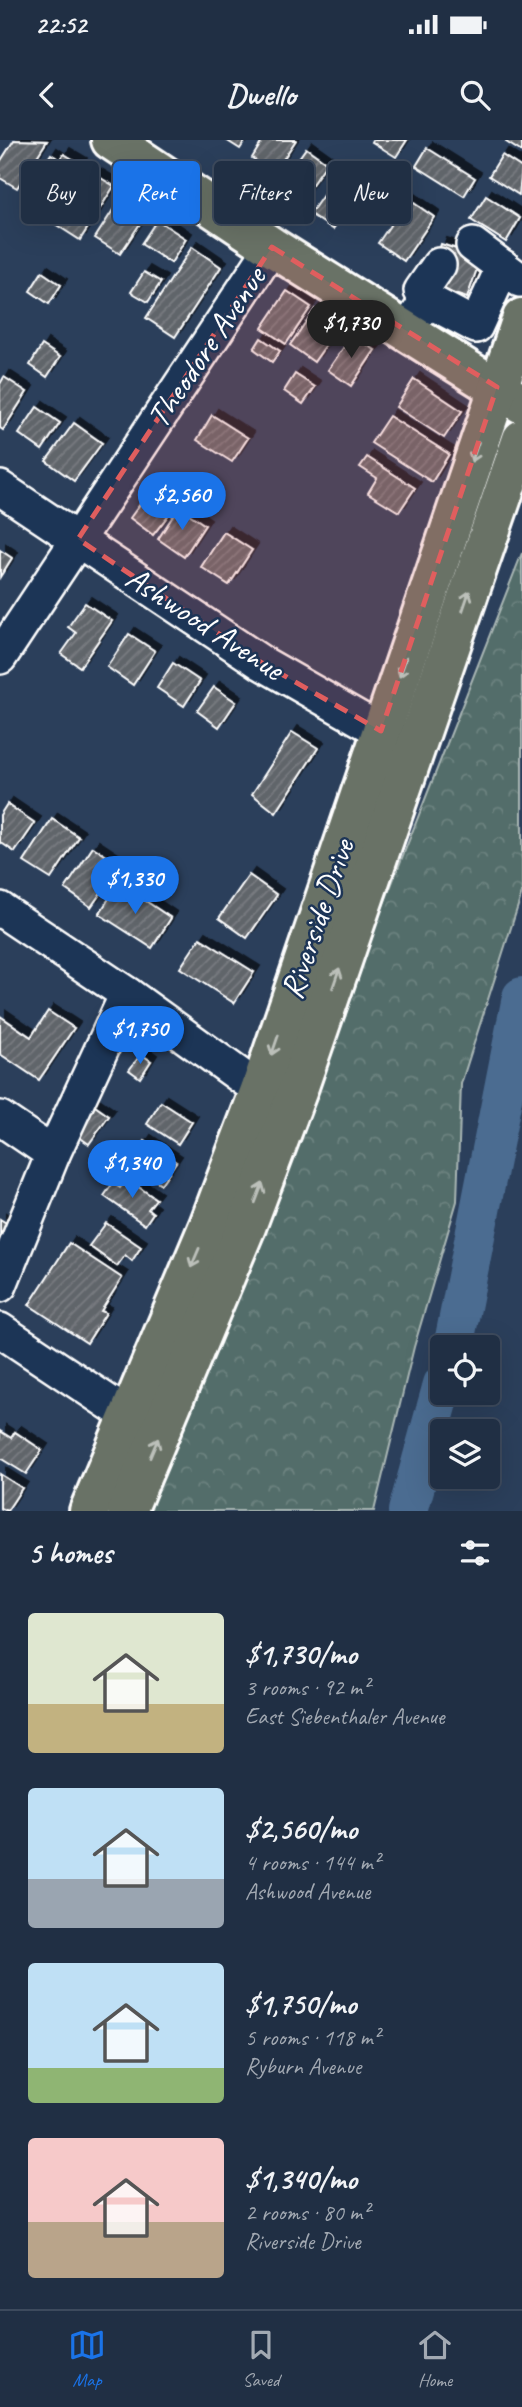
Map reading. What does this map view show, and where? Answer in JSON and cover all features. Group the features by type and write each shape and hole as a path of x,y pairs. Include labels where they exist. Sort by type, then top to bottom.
{"main road":[{"path":"111,140 272,247 417,315 510,396"},
{"name":"Riverside Drive","path":"89,1511 209,1225 260,1090 381,731 510,396 522,318"},
{"name":"Riverside Drive","path":"127,1511 251,1215 297,1092 522,439"}],"street":[{"path":"439,265 421,291 417,315 476,326 513,274 473,245"},
{"name":"Theodore Avenue","path":"0,657 272,247"},
{"name":"Ashwood Avenue","path":"0,488 262,663 381,731 416,745"},
{"path":"0,909 127,994 260,1090"},
{"path":"0,1285 53,1154 127,994"},
{"path":"0,1118 53,1154"},
{"path":"0,1331 129,1416"}],"highlighted area":[{"path":"272,247 497,387 381,731 262,663 78,539"}],"green space":[{"path":"522,553 522,893 461,1084 457,1201 414,1347 374,1511 145,1511"}],"building":[{"path":"14,140 47,141 34,161 21,161 21,182 17,188 0,178 0,162"},
{"path":"226,140 246,140 240,149"},
{"path":"263,140 296,140 282,161 256,161 252,158"},
{"path":"407,140 396,157 372,142"},
{"path":"522,140 522,152 506,142"},
{"path":"306,148 327,163 314,181 314,161 297,161"},
{"path":"427,148 475,178 464,196 416,166"},
{"path":"51,154 60,160 64,154 76,161 47,161"},
{"path":"502,155 522,168 519,195 489,176"},
{"path":"99,177 113,188 99,210"},
{"path":"328,188 328,224 336,224 333,229 314,217 314,208"},
{"path":"486,196 520,218 506,242 471,220"},
{"path":"411,201 434,217 404,261 378,243 391,224 411,224"},
{"path":"113,210 113,224 140,224 120,254 95,238"},
{"path":"55,224 90,224 80,240"},
{"path":"154,224 163,224 186,239 171,263 141,244"},
{"path":"441,244 481,257 467,298 439,289 436,258"},
{"path":"192,247 221,267 175,337 146,318"},
{"path":"42,272 61,285 49,304 30,291"},
{"path":"144,272 161,282 148,302 131,292"},
{"path":"287,291 311,307 286,344 262,328"},
{"path":"315,309 339,326 314,362 290,345"},
{"path":"352,335 375,350 351,386 328,370"},
{"path":"261,338 280,351 272,362 254,349"},
{"path":"42,345 60,357 47,377 30,365"},
{"path":"295,374 315,387 303,404 284,391"},
{"path":"4,377 27,392 3,430 0,428 0,384"},
{"path":"414,379 462,411 444,438 396,407"},
{"path":"37,407 60,423 42,450 19,434"},
{"path":"212,415 248,438 232,462 197,440"},
{"path":"389,416 449,454 432,482 371,443"},
{"path":"74,423 102,443 74,481 46,461"},
{"path":"367,457 415,488 399,512 368,493 377,478 360,467"},
{"path":"156,482 180,500 153,535 130,518"},
{"path":"179,507 205,525 184,557 158,539"},
{"path":"224,532 252,550 229,585 201,567"},
{"path":"0,550 12,558 0,577"},
{"path":"85,603 112,621 80,667 61,654 76,633 68,627"},
{"path":"129,634 155,651 133,685 107,667"},
{"path":"173,663 200,681 184,706 157,688"},
{"path":"214,687 236,702 219,727 197,711"},
{"path":"292,732 318,748 276,813 252,794"},
{"path":"7,804 35,823 15,852 0,842 0,815"},
{"path":"52,819 79,837 51,879 24,862"},
{"path":"93,847 120,865 91,907 65,889"},
{"path":"249,875 277,895 247,938 219,918"},
{"path":"119,883 171,918 152,948 99,914"},
{"path":"200,938 254,972 234,1003 180,968"},
{"path":"48,1011 74,1028 39,1080 0,1054 0,1016 31,1037"},
{"path":"141,1054 151,1061 140,1078 129,1070"},
{"path":"161,1102 192,1122 178,1144 147,1124"},
{"path":"92,1104 109,1116 89,1144 72,1132"},
{"path":"145,1141 176,1162 161,1184 130,1163"},
{"path":"127,1179 156,1199 148,1209 153,1213 145,1225 104,1196 113,1183 120,1188"},
{"path":"0,1219 14,1228 0,1250"},
{"path":"106,1223 141,1247 132,1261 125,1255 117,1266 89,1246"},
{"path":"69,1243 122,1278 101,1311 106,1313 87,1343 29,1305"},
{"path":"0,1431 11,1438 15,1432 42,1450 26,1474 0,1458"},
{"path":"0,1474 22,1488 7,1511 0,1508"}],"waterway":[{"path":"456,1335 522,997"},
{"path":"408,1511 437,1405"}]}
